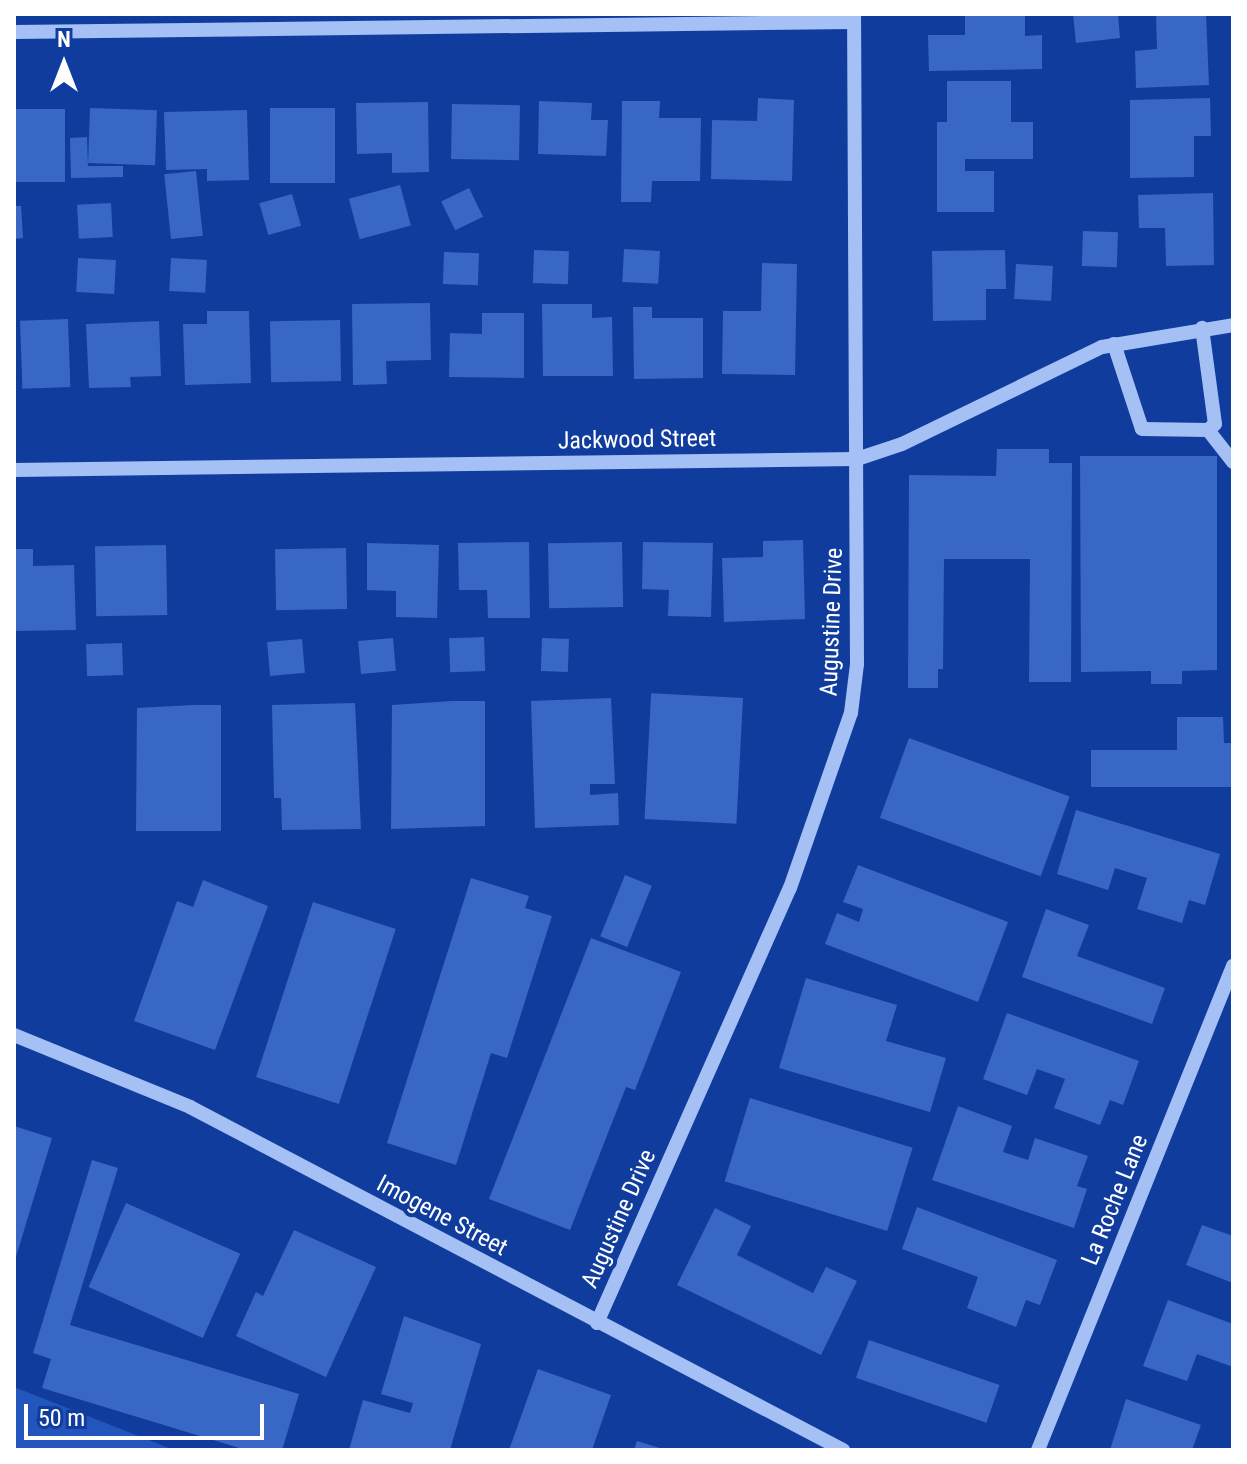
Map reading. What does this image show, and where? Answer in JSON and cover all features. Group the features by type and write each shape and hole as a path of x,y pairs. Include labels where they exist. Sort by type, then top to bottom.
{"street":[{"path":"14,32 854,18"},
{"name":"Augustine Drive","path":"597,1323 790,888 851,713 857,664 854,18"},
{"name":"Jackwood Street","path":"14,470 857,459 902,444 1114,344 1233,325"},
{"path":"1114,344 1142,429 1208,430 1215,424 1202,328"},
{"path":"1208,430 1233,462"},
{"name":"La Roche Lane","path":"1038,1450 1233,966"},
{"name":"Imogene Street","path":"14,1035 190,1107 843,1450"}],"shaded area":[{"path":"14,1387 174,1450 14,1450"}],"building":[{"path":"965,14 1025,14 1025,36 1042,35 1042,69 929,71 928,35 965,35"},
{"path":"1073,14 1118,14 1120,38 1076,43"},
{"path":"1156,14 1206,14 1209,85 1136,88 1135,51 1157,49"},
{"path":"947,81 1011,81 1011,122 1033,122 1033,159 965,159 965,171 994,171 994,212 937,212 937,122 947,122"},
{"path":"758,98 794,100 792,181 711,179 712,120 757,121"},
{"path":"1210,98 1211,136 1194,136 1194,177 1130,178 1130,100"},
{"path":"539,101 592,103 591,120 608,120 606,156 538,154"},
{"path":"622,101 660,101 659,118 701,118 700,181 652,181 651,202 621,202"},
{"path":"428,102 429,172 392,173 392,153 357,154 356,103"},
{"path":"452,104 520,105 519,160 451,159"},
{"path":"90,108 157,110 155,165 88,163"},
{"path":"270,108 335,108 335,183 270,183"},
{"path":"14,109 65,109 65,182 14,182"},
{"path":"247,110 249,180 207,181 207,169 166,170 164,112"},
{"path":"87,137 88,166 123,166 123,177 71,178 70,138"},
{"path":"196,171 203,236 171,239 164,174"},
{"path":"400,185 411,226 360,239 349,199"},
{"path":"469,188 483,217 455,230 441,202"},
{"path":"1213,193 1214,265 1166,266 1165,228 1139,228 1138,195"},
{"path":"292,194 301,226 268,235 259,203"},
{"path":"111,203 113,237 79,239 77,205"},
{"path":"14,206 21,206 23,238 14,239"},
{"path":"1083,231 1118,232 1117,267 1082,266"},
{"path":"624,249 660,251 658,284 622,282"},
{"path":"534,250 569,251 568,284 533,283"},
{"path":"1005,250 1006,289 986,289 986,320 933,321 932,251"},
{"path":"444,252 479,253 478,285 443,284"},
{"path":"78,258 116,260 114,294 76,292"},
{"path":"171,258 207,260 205,293 169,291"},
{"path":"762,263 797,264 795,375 722,374 723,311 761,311"},
{"path":"1016,264 1053,266 1051,301 1014,299"},
{"path":"430,303 431,360 386,361 387,384 353,385 352,304"},
{"path":"542,304 592,304 592,318 612,317 613,376 543,376"},
{"path":"633,307 652,307 652,318 703,318 703,378 634,379"},
{"path":"207,311 249,311 251,383 185,385 183,324 207,324"},
{"path":"482,313 524,313 524,378 449,377 450,333 482,334"},
{"path":"68,319 70,387 22,389 20,321"},
{"path":"340,320 341,381 271,382 270,321"},
{"path":"159,321 161,376 130,377 131,387 89,388 86,324"},
{"path":"997,449 1049,449 1049,463 1072,463 1071,682 1029,682 1030,559 944,559 943,669 938,669 938,688 908,688 909,475 996,476"},
{"path":"1080,456 1217,456 1217,670 1182,671 1182,684 1151,684 1151,671 1081,672"},
{"path":"803,540 805,619 724,622 722,558 763,557 763,541"},
{"path":"529,542 530,618 488,618 487,590 459,590 458,543"},
{"path":"622,542 623,607 549,608 548,543"},
{"path":"643,542 713,543 711,617 668,616 669,590 642,589"},
{"path":"367,543 439,545 437,618 396,617 396,591 367,590"},
{"path":"166,545 167,615 96,616 95,546"},
{"path":"346,548 347,609 276,610 275,549"},
{"path":"14,549 33,549 33,566 74,565 76,630 14,631"},
{"path":"484,637 485,671 450,672 449,638"},
{"path":"393,638 396,671 361,674 358,641"},
{"path":"542,638 569,639 568,672 541,671"},
{"path":"302,639 305,673 270,676 267,642"},
{"path":"122,643 123,675 87,676 86,644"},
{"path":"651,693 743,698 736,824 645,819"},
{"path":"611,698 615,784 590,784 590,795 618,793 619,825 535,828 531,701"},
{"path":"485,701 485,826 391,829 392,705"},
{"path":"355,703 361,829 282,830 281,798 274,798 272,705"},
{"path":"221,705 221,831 136,831 137,708"},
{"path":"1177,717 1223,717 1224,743 1233,743 1233,787 1091,787 1091,750 1177,750"},
{"path":"909,738 1070,796 1041,876 880,818"},
{"path":"1076,810 1220,854 1205,905 1189,900 1182,923 1137,909 1147,878 1115,868 1108,890 1057,874"},
{"path":"858,865 1008,922 978,1002 825,944 837,913 859,922 863,909 843,902"},
{"path":"625,875 652,886 627,947 600,936"},
{"path":"471,878 529,896 525,908 552,916 507,1058 491,1053 456,1165 387,1143"},
{"path":"203,880 268,906 215,1050 134,1021 177,901 193,907"},
{"path":"313,902 396,929 339,1104 256,1077"},
{"path":"1046,909 1089,925 1077,956 1165,988 1152,1024 1022,977"},
{"path":"591,938 681,972 635,1090 626,1087 570,1230 489,1199"},
{"path":"806,978 897,1005 886,1041 946,1058 930,1112 779,1068"},
{"path":"1007,1013 1139,1061 1123,1105 1110,1100 1100,1125 1054,1108 1065,1079 1037,1069 1027,1095 983,1079"},
{"path":"750,1098 913,1148 887,1231 725,1181"},
{"path":"958,1106 1012,1126 1003,1152 1028,1160 1035,1138 1088,1156 1077,1186 1087,1189 1074,1228 932,1180"},
{"path":"14,1126 52,1138 15,1260 14,1260"},
{"path":"92,1160 118,1168 70,1325 299,1394 282,1450 246,1450 42,1388 51,1359 33,1353"},
{"path":"126,1203 240,1254 203,1338 89,1287"},
{"path":"917,1207 1057,1260 1040,1305 1026,1300 1016,1327 967,1308 978,1277 902,1249"},
{"path":"715,1208 751,1226 737,1255 813,1293 826,1267 857,1281 821,1355 677,1285"},
{"path":"1202,1225 1233,1236 1233,1283 1186,1265"},
{"path":"294,1230 376,1267 326,1377 236,1336 256,1292 263,1296"},
{"path":"1168,1300 1233,1324 1233,1367 1197,1354 1187,1381 1143,1366"},
{"path":"404,1316 481,1344 450,1450 349,1450 363,1400 410,1413 413,1403 381,1394"},
{"path":"869,1340 999,1385 986,1423 856,1378"},
{"path":"538,1369 611,1395 592,1450 509,1450"},
{"path":"1126,1399 1201,1425 1192,1450 1110,1450"},
{"path":"637,1441 663,1449 663,1450 634,1450"}]}
